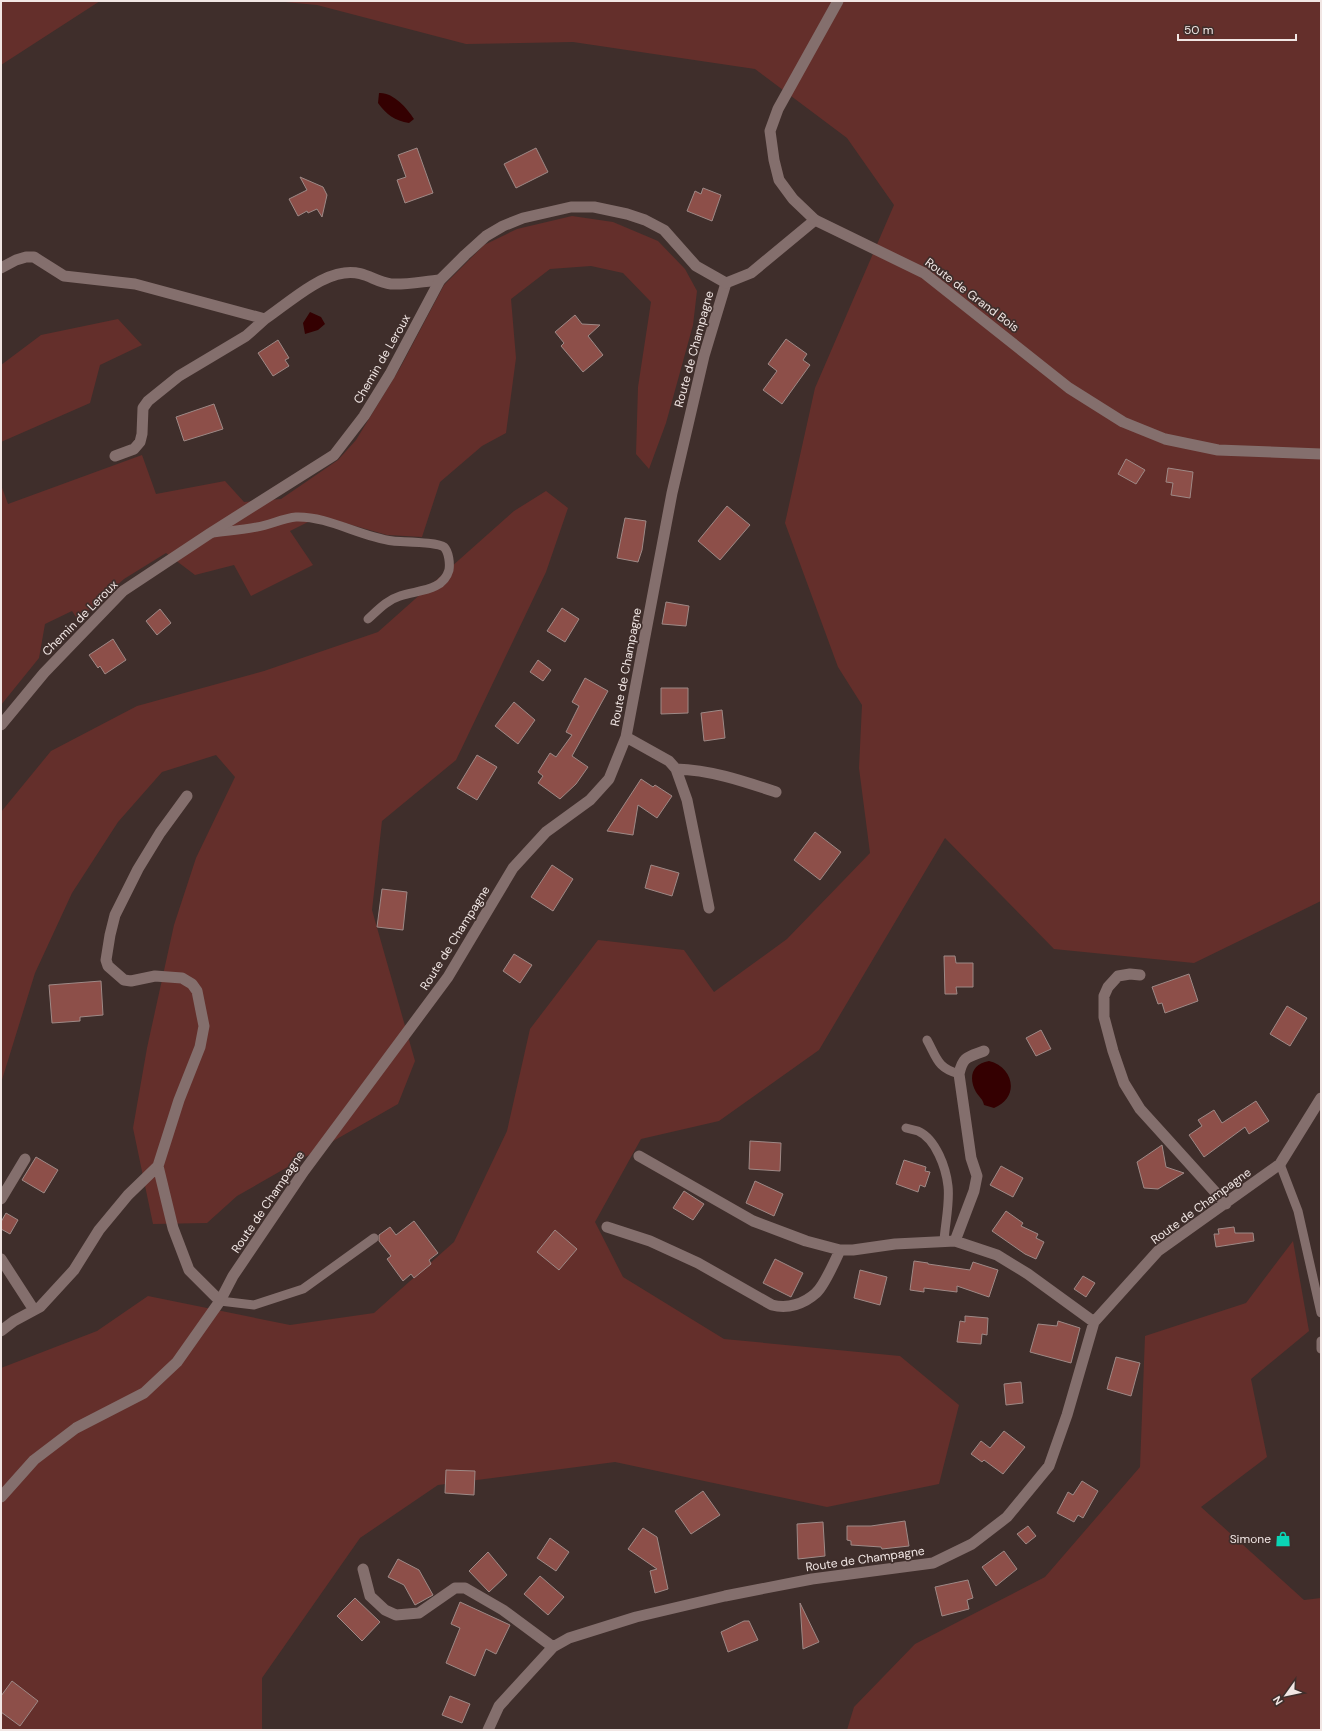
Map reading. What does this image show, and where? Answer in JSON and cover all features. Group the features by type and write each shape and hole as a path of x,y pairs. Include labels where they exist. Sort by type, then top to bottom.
{"street":[{"name":"Route de Grand Bois","path":"838,1 778,109 770,131 774,160 779,180 792,199 815,220 924,273 1069,388 1123,422 1165,439 1218,450 1321,454"},
{"name":"Chemin de Leroux","path":"1,725 44,673 123,591 208,534 334,455 364,416 390,374 440,280 465,254 486,236 503,226 523,218 571,208 594,207 627,214 645,220 664,230 696,266 726,283"},
{"path":"726,283 751,273 815,220"},
{"path":"1,268 16,260 34,256 64,276 135,284 265,319"},
{"path":"115,456 134,449 140,442 142,434 143,408 148,401 179,376 246,336 265,319 308,289 329,277 344,273 361,273 391,284 440,280"},
{"name":"Route de Champagne","path":"1,1497 34,1460 76,1428 144,1393 177,1362 220,1301 233,1276 304,1171 448,977 513,868 546,832 590,800 608,779 626,737 672,493 704,356 726,283"},
{"path":"626,737 669,762 676,769 687,800 709,908"},
{"path":"676,769 693,770 725,776 776,792"},
{"path":"1,1331 14,1321 40,1307 74,1270 104,1224 128,1195 158,1166 179,1100 200,1047 204,1026 200,999 192,984 182,978 155,976 131,981 124,980 108,966 106,960 115,915 138,869 160,833 187,796"},
{"path":"1140,975 1130,974 1118,976 1108,987 1104,996 1104,1017 1113,1051 1124,1083 1140,1110 1226,1204"},
{"path":"949,1241 974,1191 977,1176 970,1158 959,1074 961,1063 966,1057 984,1051"},
{"name":"Route de Champagne","path":"488,1730 499,1706 553,1647 569,1638 636,1617 725,1596 812,1579 933,1563 972,1544 1007,1517 1049,1466 1067,1415 1094,1322 1158,1251 1226,1204 1280,1164 1321,1098"},
{"path":"639,1156 753,1220 806,1241 840,1250 854,1250 895,1244 949,1241 997,1255 1028,1274 1094,1322"},
{"path":"1,1199 26,1159"},
{"path":"158,1166 173,1228 189,1270 220,1301"},
{"path":"607,1227 650,1241 698,1263 772,1305 782,1307 792,1306 816,1293 840,1250"},
{"path":"1,1259 34,1310"},
{"path":"364,1569 370,1596 385,1610 396,1615 419,1613 455,1588 465,1588 503,1610 553,1647"}],"lane":[{"path":"208,534 257,527 294,517 312,518 391,541 438,544 444,547 448,554 449,563 448,571 442,580 432,588 399,596 388,602 368,619"},
{"path":"927,1040 941,1066 947,1071 959,1074"},
{"path":"906,1128 918,1132 926,1137 936,1149 945,1169 948,1187 949,1241"},
{"path":"1280,1164 1298,1211 1321,1313"},
{"path":"220,1301 254,1305 303,1289 374,1238"},
{"path":"1321,1341 1321,1349"}],"shaded area":[{"path":"1,1 100,1 1,65"},
{"path":"274,1 1321,1 1321,901 1194,963 1054,949 945,838 819,1050 719,1121 641,1139 595,1222 623,1277 724,1339 900,1356 959,1405 939,1484 827,1507 615,1462 438,1485 360,1538 262,1678 262,1730 1,1730 1,1368 97,1331 148,1296 290,1325 374,1313 454,1242 507,1131 530,1029 598,940 684,950 714,992 787,939 870,853 859,768 862,705 838,667 785,523 815,388 894,205 847,138 755,69 573,42 466,44 317,5"},
{"path":"379,93 384,93 394,98 408,110 414,119 409,123 399,121 391,116 378,103"},
{"path":"572,216 613,222 658,241 685,269 697,291 693,325 666,423 649,469 636,454 638,387 651,302 623,273 591,266 550,269 511,299 516,358 506,433 482,446 440,482 422,537 387,535 320,516 290,531 313,565 251,596 234,565 195,575 166,553 124,579 78,620 72,611 45,624 39,658 1,705 1,485 8,504 142,455 156,494 225,481 244,502 281,499 338,460 356,440 400,368 444,285 484,245 517,229"},
{"path":"310,312 321,317 325,324 318,330 305,334 303,323"},
{"path":"118,319 142,345 100,365 90,403 1,442 1,365 41,335"},
{"path":"546,491 568,508 546,572 456,760 382,821 372,910 415,1061 398,1104 237,1196 207,1223 153,1224 133,1128 147,1048 174,925 196,858 235,777 216,755 162,772 118,822 72,893 35,973 1,1083 1,812 51,751 137,706 264,671 378,632 514,511"},
{"path":"989,1061 1004,1069 1011,1083 1008,1097 994,1108 984,1105 976,1092 972,1081 975,1068"},
{"path":"1293,1241 1309,1331 1251,1379 1267,1457 1201,1507 1304,1600 1321,1598 1321,1730 847,1730 854,1707 915,1644 1045,1577 1140,1467 1145,1336 1246,1303"}],"building":[{"path":"417,148 433,193 405,203 397,180 406,177 398,155"},
{"path":"536,148 548,172 516,188 504,164"},
{"path":"300,177 323,187 327,195 322,217 317,209 308,213 307,211 298,216 289,199 307,190"},
{"path":"703,188 721,195 712,221 687,211 695,191 701,194"},
{"path":"575,315 582,324 600,325 588,336 603,355 583,372 561,346 564,343 555,332"},
{"path":"786,339 807,354 803,360 810,365 782,404 763,390 777,371 768,364"},
{"path":"278,340 289,358 285,360 289,366 273,376 258,353"},
{"path":"214,404 223,429 184,441 176,417"},
{"path":"1126,459 1145,470 1136,484 1118,474"},
{"path":"1168,468 1193,472 1190,498 1171,495 1173,483 1166,482"},
{"path":"727,506 750,525 720,560 698,541"},
{"path":"625,518 646,521 642,550 638,562 617,558"},
{"path":"666,602 689,606 686,626 662,624"},
{"path":"562,608 579,619 565,642 547,631"},
{"path":"160,609 171,623 157,635 146,621"},
{"path":"113,639 126,660 105,674 100,666 98,668 89,655"},
{"path":"538,660 551,670 543,681 530,672"},
{"path":"585,678 608,691 572,756 588,767 576,784 560,799 538,783 543,776 538,772 550,753 556,757 572,735 566,732 579,706 572,702"},
{"path":"661,688 688,688 688,713 661,714"},
{"path":"514,702 535,720 518,744 495,726"},
{"path":"722,710 725,738 704,741 701,713"},
{"path":"477,755 497,767 477,800 457,788"},
{"path":"641,779 653,787 655,785 672,796 657,818 638,805 633,835 607,831"},
{"path":"815,832 841,852 820,880 794,860"},
{"path":"552,865 573,879 553,911 531,897"},
{"path":"651,865 679,873 672,896 645,888"},
{"path":"382,889 407,892 403,930 377,927"},
{"path":"514,954 532,965 520,983 503,971"},
{"path":"944,956 955,956 956,963 973,963 973,987 956,987 957,994 945,994"},
{"path":"1189,974 1198,1001 1165,1013 1162,1003 1158,1004 1152,987"},
{"path":"101,981 103,1015 80,1017 80,1021 52,1023 49,985"},
{"path":"1287,1006 1307,1018 1290,1046 1270,1034"},
{"path":"1041,1030 1051,1049 1036,1056 1026,1038"},
{"path":"1256,1101 1269,1121 1249,1134 1245,1127 1204,1157 1189,1135 1202,1126 1198,1120 1214,1110 1222,1123"},
{"path":"750,1141 781,1143 780,1171 749,1169"},
{"path":"1162,1145 1166,1167 1184,1173 1158,1189 1144,1188 1137,1162"},
{"path":"36,1157 58,1170 44,1193 22,1180"},
{"path":"904,1160 926,1167 925,1171 930,1172 925,1187 920,1185 918,1192 896,1184"},
{"path":"1001,1166 1023,1178 1013,1197 990,1185"},
{"path":"755,1181 783,1194 774,1216 746,1203"},
{"path":"684,1191 704,1204 693,1220 673,1208"},
{"path":"1006,1211 1023,1223 1021,1226 1038,1234 1036,1238 1044,1242 1036,1259 1025,1254 992,1231"},
{"path":"6,1213 18,1220 10,1234 1,1229 1,1222"},
{"path":"414,1221 438,1253 429,1260 431,1264 414,1278 411,1274 403,1281 387,1259 391,1256 379,1241 379,1235 390,1227 396,1235"},
{"path":"1234,1227 1235,1233 1253,1233 1254,1241 1216,1247 1214,1234 1219,1234 1218,1229"},
{"path":"555,1230 577,1249 559,1270 537,1252"},
{"path":"775,1259 803,1273 791,1297 763,1283"},
{"path":"914,1261 970,1270 973,1262 998,1270 989,1297 957,1286 957,1292 924,1288 924,1292 910,1290"},
{"path":"860,1270 887,1277 880,1305 854,1298"},
{"path":"1083,1276 1095,1283 1086,1297 1074,1289"},
{"path":"965,1316 988,1318 987,1335 982,1334 981,1344 957,1342 960,1321 965,1322"},
{"path":"1058,1321 1080,1328 1071,1363 1030,1352 1038,1324 1057,1326"},
{"path":"1116,1357 1140,1363 1131,1396 1107,1389"},
{"path":"1021,1382 1023,1403 1006,1405 1004,1384"},
{"path":"1004,1431 1025,1447 1003,1474 984,1460 982,1462 971,1454 981,1441 990,1448"},
{"path":"446,1470 475,1471 474,1495 445,1493"},
{"path":"1082,1481 1098,1491 1083,1518 1078,1515 1074,1522 1057,1513 1068,1492 1073,1495"},
{"path":"703,1491 720,1515 691,1534 675,1511"},
{"path":"905,1521 909,1546 882,1549 881,1547 851,1545 851,1541 847,1540 847,1526 871,1526"},
{"path":"823,1522 825,1556 798,1559 797,1524"},
{"path":"1028,1526 1036,1536 1026,1544 1017,1534"},
{"path":"643,1528 657,1537 668,1589 655,1593 650,1571 657,1569 628,1549"},
{"path":"550,1538 569,1552 556,1571 537,1558"},
{"path":"1004,1551 1017,1569 996,1586 982,1567"},
{"path":"488,1552 507,1575 489,1592 469,1571"},
{"path":"398,1559 419,1570 433,1595 415,1605 404,1585 388,1577"},
{"path":"540,1576 564,1597 548,1615 524,1594"},
{"path":"968,1580 973,1598 967,1600 969,1609 942,1616 935,1587"},
{"path":"355,1598 380,1622 362,1641 337,1616"},
{"path":"460,1602 510,1625 496,1654 486,1649 475,1676 446,1663 460,1628 451,1624"},
{"path":"800,1603 819,1642 803,1649"},
{"path":"744,1621 749,1621 758,1640 728,1652 721,1632"},
{"path":"12,1681 38,1701 20,1726 1,1712 1,1696"},
{"path":"450,1696 470,1704 462,1723 442,1715"}],"place":[{"name":"Simone","path":"1283,1539"}]}
